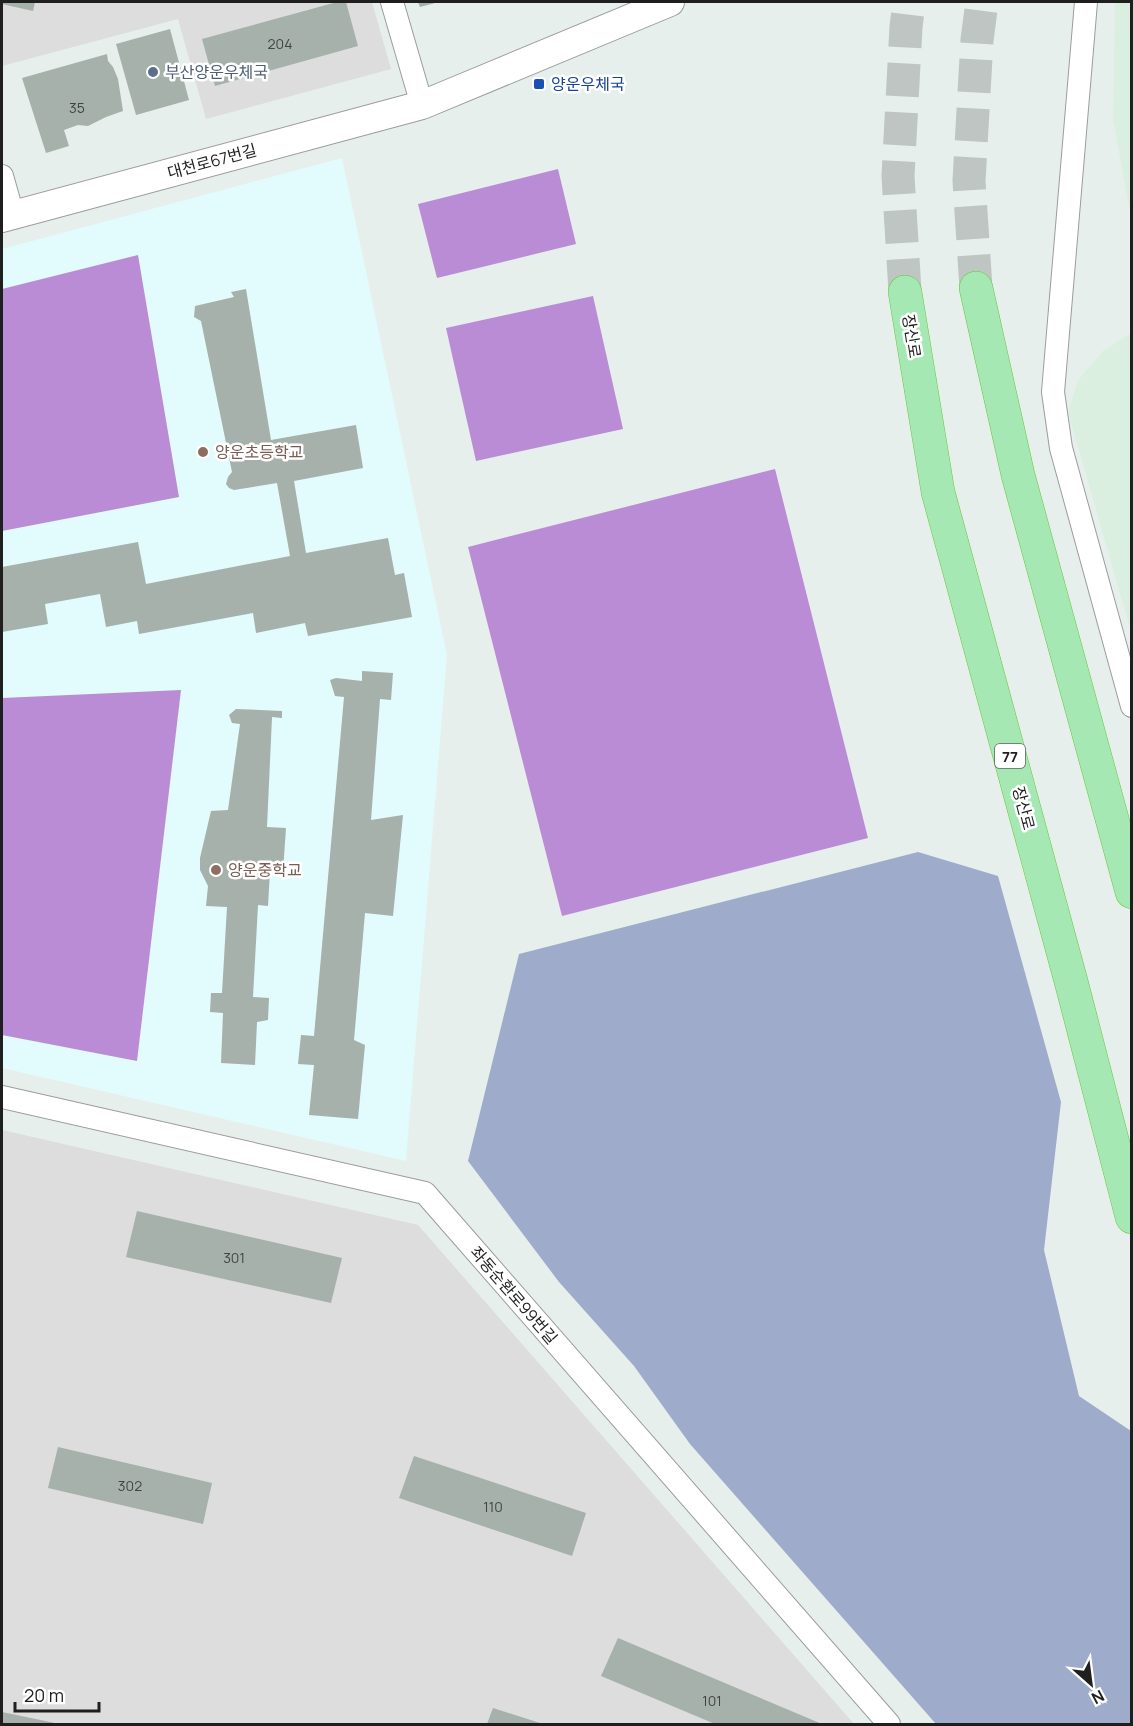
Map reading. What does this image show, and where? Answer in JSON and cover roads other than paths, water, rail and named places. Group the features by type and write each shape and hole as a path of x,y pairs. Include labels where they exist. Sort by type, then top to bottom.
{"highway":[{"path":"976,288 1018,475 1131,892"},
{"name":"장산로","path":"905,292 938,492 1072,985 1131,1217"}],"street":[{"path":"392,2 422,105"},
{"name":"대천로67번길","path":"7,217 422,105 670,2"},
{"path":"1086,2 1053,392 1061,448 1131,706"},
{"path":"2,176 7,217"},
{"name":"좌동순환로99번길","path":"2,1097 425,1193 889,1725"}],"tunnel":[{"path":"905,292 898,176 909,2"},
{"path":"976,288 969,181 977,40 982,2"}],"place":[{"name":"부산양운우체국","path":"153,72"},
{"name":"양운우체국","path":"539,84"},
{"name":"양운초등학교","path":"203,452"},
{"name":"양운중학교","path":"216,870"}]}
